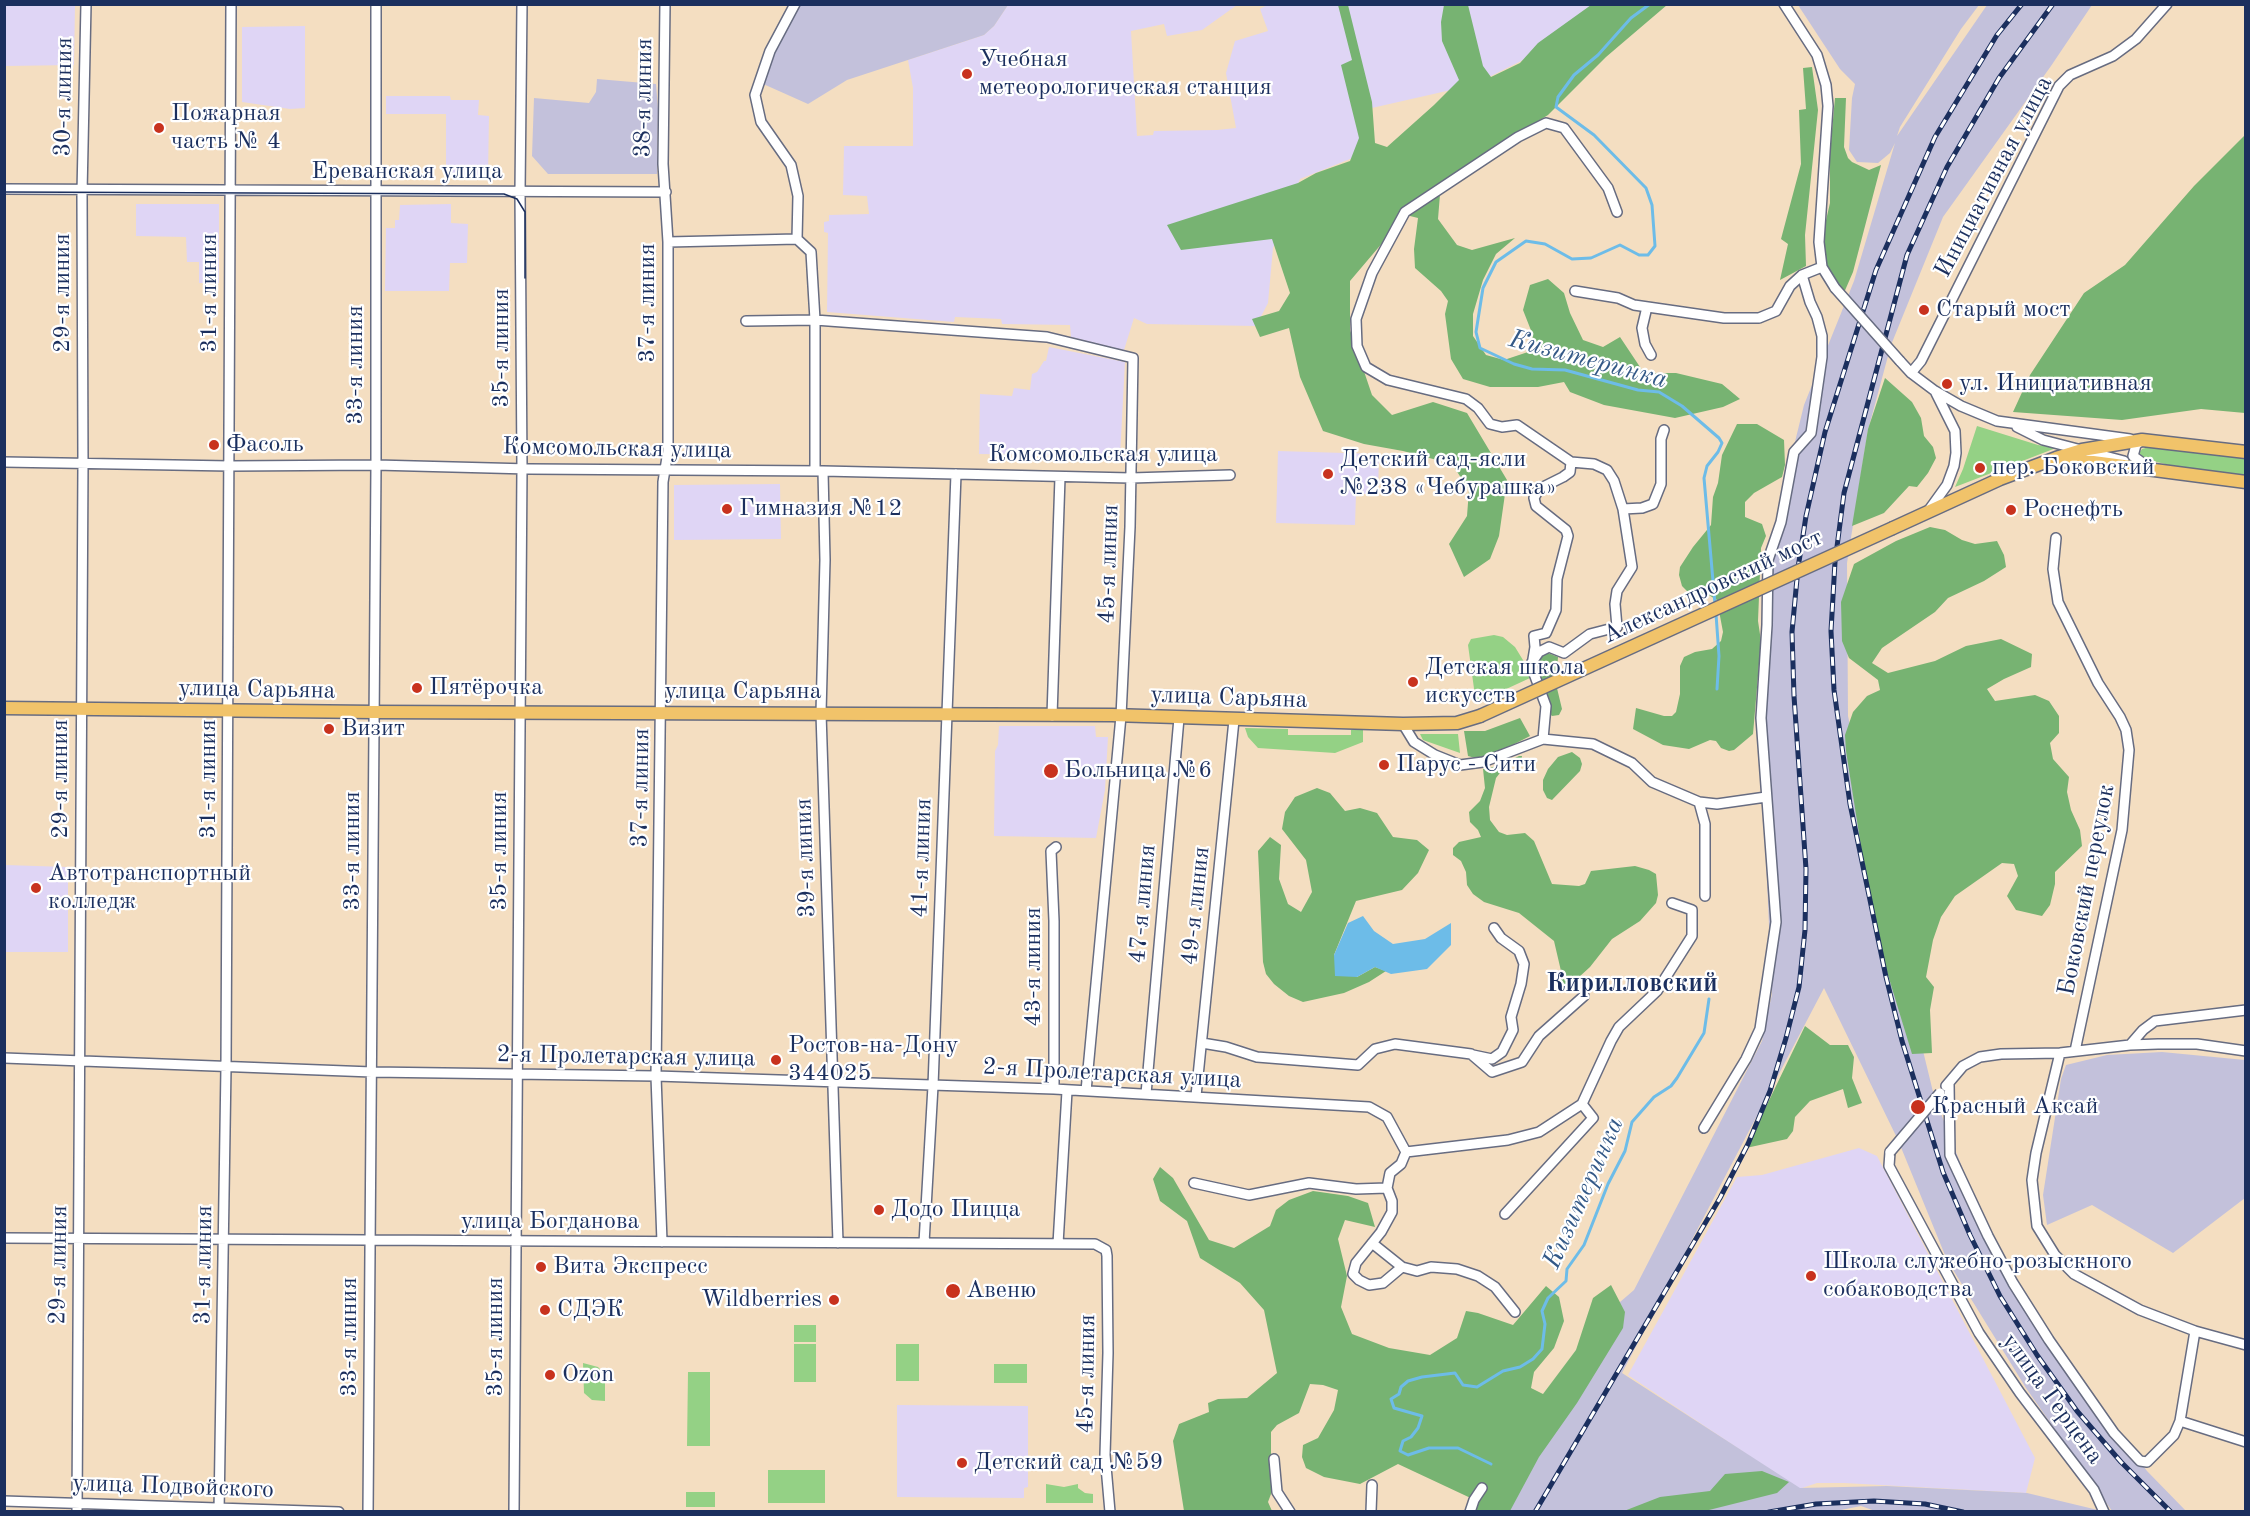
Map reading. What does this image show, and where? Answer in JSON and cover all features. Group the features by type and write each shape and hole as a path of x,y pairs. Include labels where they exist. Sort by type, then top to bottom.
{"main road":[{"name":"Александровский мост","path":"1480,716 1929,510 2046,462 2082,450 2142,440 2246,452"},
{"path":"2046,462 2092,462 2246,482"},
{"name":"улица Сарьяна","path":"4,708 1121,716 1403,724 1457,723 1480,716"}],"street":[{"name":"30-я линия","path":"82,191 86,4"},
{"name":"31-я линия","path":"219,1510 226,1067 231,4"},
{"name":"33-я линия","path":"368,1512 376,465 376,4"},
{"name":"35-я линия","path":"514,1512 519,1075 522,4"},
{"name":"38-я линия","path":"665,4 663,164 666,192"},
{"path":"668,242 797,238 798,196 791,165 761,122 755,95 770,51 795,4"},
{"path":"1784,4 1817,55 1826,85 1828,106 1819,242 1822,267 1834,288 1911,372 1935,391 1961,406 2010,424 2142,440"},
{"name":"Инициативная улица","path":"1911,372 1921,361 2059,86 2070,75 2113,56 2136,39 2167,4"},
{"path":"1532,663 1539,652 1549,648 1564,653 1590,634 1617,627 1615,604 1617,591 1632,567 1623,509 1614,481 1607,470 1594,464 1571,462 1517,425 1502,427 1490,424 1478,408 1466,399 1388,380 1366,368 1357,346 1356,319 1372,273 1405,212 1518,137 1546,123 1564,128 1608,188 1617,212"},
{"name":"Ереванская улица","path":"4,189 666,192"},
{"name":"29-я линия","path":"77,1507 83,463 82,191"},
{"name":"37-я линия","path":"662,1242 656,1076 665,470 668,451 666,192"},
{"name":"39-я линия","path":"797,238 811,252 815,320 825,581 821,713 838,1243"},
{"path":"1575,291 1617,298 1634,305 1724,318 1759,318 1776,311 1790,285 1802,275 1822,267"},
{"path":"1704,1128 1746,1059 1760,1029 1776,922 1761,718 1767,625 1768,560 1781,522 1794,452 1811,433 1822,357 1822,336 1818,317 1802,275"},
{"path":"1647,306 1642,328 1645,344 1651,355"},
{"path":"746,321 815,320"},
{"name":"45-я линия","path":"815,320 1047,337 1133,358 1131,478 1121,716 1086,1091"},
{"path":"1929,510 1947,485 1956,453 1955,430 1935,391"},
{"path":"2010,424 2043,440 2161,471"},
{"path":"1623,509 1642,508 1653,504 1660,484 1661,439 1664,430"},
{"path":"2142,440 2136,445 2133,456 2148,467"},
{"name":"Комсомольская улица","path":"4,462 819,471 1131,478 1230,475"},
{"path":"1543,739 1546,706 1533,671 1534,636 1546,633 1556,610 1557,579 1569,536 1566,530 1536,506 1534,498 1539,489 1570,472 1571,462"},
{"name":"41-я линия","path":"924,1243 933,1086 956,474"},
{"path":"1052,716 1060,477"},
{"name":"Боковский переулок","path":"2056,538 2053,569 2058,602 2093,674 2120,717 2126,730 2129,750 2122,830 2075,1051"},
{"name":"47-я линия","path":"1146,1094 1179,718"},
{"name":"49-я линия","path":"1196,1096 1234,720"},
{"path":"1403,724 1414,742 1435,755 1460,765 1483,762 1543,739 1593,744 1632,763 1652,782 1699,802 1717,804 1766,797"},
{"path":"1699,802 1705,824 1704,896"},
{"name":"43-я линия","path":"1054,1089 1054,921 1051,851 1056,847"},
{"path":"1402,1268 1383,1283 1369,1286 1353,1274 1356,1263 1392,1212 1392,1200 1386,1188 1389,1173 1401,1164 1406,1152 1508,1140 1539,1132 1582,1104 1619,1027 1657,991 1692,936 1692,910 1672,903"},
{"path":"1202,1043 1226,1047 1257,1057 1358,1065 1375,1049 1395,1044 1492,1059 1502,1052 1513,1030 1511,1017 1521,984 1524,964 1519,951 1501,938 1494,928"},
{"path":"1471,1054 1492,1072 1522,1062 1539,1035 1584,996"},
{"path":"2130,1045 2143,1030 2155,1021 2246,1010"},
{"path":"1949,1083 1963,1066 1980,1057 2001,1054 2060,1053 2130,1045 2197,1044 2246,1051"},
{"path":"2060,1053 2036,1153 2032,1180 2037,1226 2055,1256 2074,1274 2140,1310 2195,1331 2246,1345"},
{"name":"2-я Пролетарская улица","path":"4,1058 372,1072 656,1076 1054,1089 1369,1107 1387,1117 1406,1152"},
{"name":"улица Герцена","path":"1949,1083 1890,1152 1889,1166 1979,1334 2020,1393 2094,1490 2104,1512"},
{"name":"улица Герцена","path":"1949,1083 1950,1155 2013,1283 2049,1340 2114,1433 2140,1461 2147,1462 2174,1435 2181,1421"},
{"path":"1058,1244 1067,1091"},
{"path":"1505,1215 1593,1118 1582,1104"},
{"path":"1194,1183 1249,1196 1309,1184 1356,1189 1386,1188"},
{"name":"улица Богданова","path":"4,1238 1095,1244"},
{"path":"1372,1243 1402,1268 1417,1271 1431,1268 1457,1269 1478,1276 1495,1287 1515,1312"},
{"name":"45-я линия","path":"1095,1244 1106,1250 1107,1256 1108,1353 1105,1455 1110,1512"},
{"path":"2195,1331 2181,1421 2246,1442"},
{"path":"1274,1459 1276,1492 1290,1512"},
{"path":"1371,1512 1372,1485"},
{"path":"1470,1512 1482,1488"},
{"name":"улица Подвойского","path":"4,1501 77,1507 339,1512"}],"shaded area":[{"path":"4,5 75,5 74,65 5,66"},
{"path":"798,5 1008,5 994,26 984,35 847,80 808,104 761,83 770,58"},
{"path":"1008,5 1237,5 1202,30 1167,36 1164,24 1131,31 1137,136 1153,135 1154,131 1236,128 1226,73 1235,41 1268,31 1260,9 1267,5 1593,5 1527,58 1473,85 1363,110 1362,135 1355,157 1300,179 1273,248 1268,303 1256,326 1147,324 1134,318 1124,350 1071,337 1070,325 1002,324 1001,319 955,317 954,322 827,312 828,233 824,232 824,222 829,221 829,215 869,214 867,196 843,195 844,146 913,146 913,88 908,60 984,35 994,26"},
{"path":"1798,5 1979,5 1961,29 1900,127 1897,136 1987,5 2092,5 1943,217 1891,345 1868,430 1847,563 1848,716 1889,911 1934,1096 1989,1236 2064,1364 2147,1471 2186,1511 2112,1511 2026,1388 1947,1260 1898,1140 1824,988 1622,1373 1800,1488 1887,1486 2027,1493 2102,1511 1878,1512 1861,1506 1831,1512 1472,1512 1591,1327 1634,1290 1762,1041 1772,994 1761,743 1769,548 1804,405 1854,281 1895,143 1890,153 1878,163 1857,162 1849,150 1855,84 1840,69"},
{"path":"305,26 305,108 290,109 242,102 242,27"},
{"path":"597,79 656,84 657,174 548,174 532,156 534,98 589,103 596,92"},
{"path":"386,96 450,96 451,100 479,100 478,115 489,116 488,176 446,176 446,114 386,114"},
{"path":"136,204 219,204 219,283 199,283 199,262 187,262 186,237 136,236"},
{"path":"451,204 451,223 468,224 467,263 450,263 449,291 385,291 386,228 395,228 395,220 399,220 400,205"},
{"path":"1049,347 1125,362 1120,456 979,454 980,394 1012,396 1014,388 1030,390 1032,374 1037,372 1046,361"},
{"name":"Детский сад-ясли №238 «Чебурашка»","path":"1278,451 1379,454 1378,494 1356,494 1355,525 1276,523"},
{"name":"Гимназия №12","path":"780,484 781,539 674,540 674,485"},
{"name":"Больница №6","path":"999,726 1095,726 1096,737 1108,737 1105,790 1096,838 994,836 995,751 998,745"},
{"name":"Автотранспортный колледж","path":"5,865 68,867 68,952 6,952"},
{"path":"2162,1052 2245,1060 2245,1198 2173,1253 2092,1205 2047,1225 2043,1195 2061,1079 2066,1065 2107,1055"},
{"name":"Школа служебно-розыскного собаководства","path":"1859,1148 1877,1156 2035,1458 2026,1493 1844,1483 1817,1483 1799,1489 1628,1375 1737,1177 1762,1175"},
{"name":"Детский сад №59","path":"897,1405 1028,1406 1028,1487 1024,1488 1024,1498 897,1497"}],"green space":[{"path":"1338,5 1348,5 1372,102 1375,143 1387,147 1459,80 1442,41 1441,22 1444,5 1468,5 1483,66 1491,77 1520,63 1538,43 1591,5 1667,5 1606,57 1548,115 1441,182 1438,219 1457,245 1472,250 1515,238 1496,254 1483,280 1473,314 1473,336 1486,355 1504,360 1534,350 1532,333 1523,310 1530,285 1548,279 1564,293 1570,313 1583,340 1603,347 1620,337 1644,373 1676,373 1722,384 1740,399 1723,407 1675,418 1604,405 1570,392 1564,382 1538,387 1490,387 1463,379 1451,359 1445,314 1448,301 1441,291 1415,268 1414,249 1418,218 1406,215 1350,281 1350,330 1372,395 1392,415 1433,402 1467,413 1507,480 1499,536 1490,559 1464,577 1449,544 1467,516 1469,490 1452,464 1403,451 1364,444 1323,431 1300,377 1289,328 1260,337 1252,319 1279,311 1290,293 1272,239 1181,250 1167,225 1298,183 1316,173 1350,161 1359,138 1341,65 1352,60"},
{"path":"1812,67 1818,110 1805,235 1806,266 1780,280 1788,244 1781,239 1801,164 1799,110 1806,109 1803,68"},
{"path":"1835,98 1846,98 1844,147 1848,158 1869,170 1881,165 1853,272 1843,295 1829,271 1824,255 1824,229 1830,203 1830,152"},
{"path":"2245,135 2245,413 2201,409 2122,420 2013,412 2030,375 2084,293 2125,265 2194,186"},
{"path":"1885,378 1912,402 1921,418 1924,436 1933,447 1936,458 1917,487 1909,486 1884,513 1852,526 1868,429"},
{"path":"1737,424 1757,424 1784,440 1785,465 1782,477 1754,493 1745,502 1745,517 1762,524 1766,536 1761,548 1758,621 1761,641 1753,734 1734,750 1729,751 1721,748 1716,741 1710,740 1689,749 1663,745 1633,729 1636,708 1672,716 1676,712 1680,694 1680,666 1684,657 1712,649 1721,641 1723,632 1717,600 1707,594 1689,593 1682,586 1679,575 1680,567 1711,525 1713,497 1718,483 1722,455"},
{"path":"1977,426 2038,445 2056,448 1955,487"},
{"path":"2149,447 2245,458 2245,476 2193,471 2141,458 2138,454 2142,449"},
{"path":"1930,527 1945,530 1962,540 1975,544 1997,541 2004,555 2006,567 1984,581 1948,598 1935,612 1882,648 1872,663 1888,673 1935,661 1966,646 2001,639 2032,654 2031,667 1987,689 1995,701 2035,695 2049,701 2059,716 2059,733 2050,743 2053,759 2069,777 2067,792 2071,810 2080,830 2082,846 2055,872 2050,905 2042,916 2016,910 2007,896 2018,876 2014,864 2002,863 1955,896 1941,917 1933,940 1926,977 1934,987 1930,1010 1932,1053 1912,1054 1874,929 1846,751 1845,735 1853,712 1867,696 1880,690 1878,680 1849,658 1842,641 1841,602 1854,564 1896,541"},
{"path":"1494,635 1503,637 1515,647 1526,665 1530,678 1476,703 1468,645 1471,639"},
{"path":"1548,653 1558,657 1556,684 1562,709 1559,715 1552,716 1537,665 1543,654"},
{"path":"1520,718 1530,736 1491,756 1475,758 1468,756 1464,731 1485,731"},
{"path":"1245,728 1288,729 1288,735 1351,735 1351,730 1363,730 1363,742 1335,753 1258,748 1248,737"},
{"path":"1420,734 1458,734 1460,753 1423,740"},
{"path":"1572,752 1580,758 1582,764 1580,771 1552,800 1547,798 1543,790 1543,780 1548,769 1558,757"},
{"path":"1522,756 1521,763 1503,769 1496,778 1489,807 1490,820 1499,832 1507,835 1525,833 1534,841 1552,884 1579,886 1585,884 1591,871 1635,866 1656,874 1658,895 1656,903 1640,921 1612,939 1590,967 1567,984 1550,986 1561,971 1554,941 1519,913 1484,902 1473,894 1467,885 1466,872 1461,861 1453,855 1453,848 1459,842 1481,837 1470,822 1469,812 1480,801 1485,788 1483,769 1499,766"},
{"path":"1317,788 1330,793 1345,811 1360,808 1377,813 1393,837 1417,840 1429,850 1418,873 1402,890 1356,901 1334,955 1357,977 1375,967 1386,971 1369,982 1344,993 1303,1002 1289,996 1266,974 1263,962 1258,851 1270,837 1281,845 1279,879 1288,904 1301,912 1312,892 1306,860 1282,829 1285,812 1295,797"},
{"path":"1805,1026 1830,1045 1848,1045 1854,1057 1852,1078 1862,1103 1848,1108 1843,1089 1810,1101 1795,1117 1793,1131 1787,1139 1746,1148"},
{"path":"1160,1167 1173,1178 1209,1240 1234,1248 1270,1226 1276,1210 1289,1200 1313,1191 1348,1196 1368,1203 1375,1227 1345,1220 1338,1239 1347,1276 1341,1307 1352,1334 1389,1348 1430,1355 1457,1338 1466,1311 1513,1325 1546,1286 1559,1297 1564,1321 1554,1348 1534,1372 1531,1388 1543,1394 1576,1350 1593,1298 1611,1285 1625,1312 1623,1328 1577,1403 1539,1457 1510,1511 1474,1511 1477,1501 1398,1464 1360,1484 1324,1477 1306,1468 1302,1457 1303,1445 1318,1438 1334,1410 1338,1390 1310,1384 1299,1413 1277,1425 1271,1432 1271,1494 1268,1502 1272,1511 1184,1511 1173,1441 1179,1424 1209,1412 1208,1403 1218,1399 1247,1398 1277,1373 1264,1310 1240,1283 1200,1258 1187,1221 1160,1201 1153,1179"},
{"path":"794,1325 816,1325 816,1342 794,1342"},
{"path":"794,1344 816,1344 816,1382 794,1382"},
{"path":"896,1344 919,1344 919,1381 896,1381"},
{"path":"583,1363 598,1367 605,1375 605,1401 592,1400 584,1393"},
{"path":"994,1364 1027,1364 1027,1383 994,1383"},
{"path":"688,1372 710,1372 710,1446 687,1446"},
{"path":"768,1470 825,1470 825,1503 768,1503"},
{"path":"1762,1471 1789,1482 1777,1493 1705,1511 1624,1511 1660,1497 1710,1491 1725,1474"},
{"path":"1046,1484 1064,1487 1078,1484 1078,1488 1085,1493 1093,1494 1093,1503 1046,1503"},
{"path":"686,1492 715,1492 715,1507 686,1507"}],"water":[{"path":"1363,916 1374,931 1393,944 1425,939 1451,923 1451,945 1427,969 1391,974 1375,967 1357,977 1335,976 1334,955 1348,923"}],"waterway":[{"name":"Кизитеринка","path":"1650,4 1631,18 1598,55 1574,75 1558,97 1556,107 1594,135 1646,188 1652,205 1655,246 1648,255 1639,255 1620,245 1591,258 1572,259 1545,244 1526,241 1496,262 1483,288 1476,332 1480,348 1514,364 1532,369 1565,370 1638,390 1659,392 1682,406 1719,438 1722,443 1707,466 1704,478 1715,604"},
{"name":"Кизитеринка","path":"1716,614 1719,656 1717,689"},
{"name":"Кизитеринка","path":"1491,1464 1458,1448 1429,1448 1408,1455 1400,1451 1403,1441 1411,1437 1418,1428 1422,1416 1394,1408 1391,1399 1399,1394 1401,1387 1408,1381 1422,1377 1455,1373 1463,1385 1477,1387 1503,1371 1520,1367 1533,1359 1542,1349 1545,1324 1542,1311 1548,1298 1566,1281 1567,1269 1584,1245 1608,1184 1625,1151 1632,1122 1654,1097 1671,1086 1704,1033 1709,999"}],"tram line":[{"path":"4,192 504,194 517,199 525,212 525,278"}],"railway":[{"path":"1535,1512 1720,1198 1748,1144 1770,1091 1799,987 1805,930 1806,869 1792,632 1806,516 1825,432 1876,270 1935,137 1997,35 2022,4"},
{"path":"2053,4 1999,78 1947,167 1907,255 1844,493 1835,562 1831,631 1834,690 1850,804 1886,977 1902,1041 1943,1172 2000,1296 2037,1355 2077,1411 2121,1462 2171,1512"},
{"path":"1769,1512 1816,1504 1874,1501 1925,1504 1963,1512"}],"place":[{"name":"Учебная метеорологическая станция","path":"967,74"},
{"name":"Пожарная часть № 4","path":"159,128"},
{"name":"Старый мост","path":"1924,310"},
{"name":"ул. Инициативная","path":"1947,384"},
{"name":"Фасоль","path":"214,445"},
{"name":"пер. Боковский","path":"1980,468"},
{"name":"Детский сад-ясли №238 «Чебурашка»","path":"1328,474"},
{"name":"Гимназия №12","path":"727,509"},
{"name":"Роснефть","path":"2011,510"},
{"name":"Детская школа искусств","path":"1413,682"},
{"name":"Пятёрочка","path":"417,688"},
{"name":"Визит","path":"329,729"},
{"name":"Парус - Сити","path":"1384,765"},
{"name":"Больница №6","path":"1051,771"},
{"name":"Автотранспортный колледж","path":"36,888"},
{"name":"Ростов-на-Дону 344025","path":"776,1060"},
{"name":"Красный Аксай","path":"1918,1107"},
{"name":"Додо Пицца","path":"879,1210"},
{"name":"Вита Экспресс","path":"541,1267"},
{"name":"Школа служебно-розыскного собаководства","path":"1811,1276"},
{"name":"Авеню","path":"953,1291"},
{"name":"Wildberries","path":"834,1300"},
{"name":"СДЭК","path":"545,1310"},
{"name":"Ozon","path":"550,1375"},
{"name":"Детский сад №59","path":"962,1463"}],"district":[{"name":"Кирилловский","path":"1632,984"}]}
